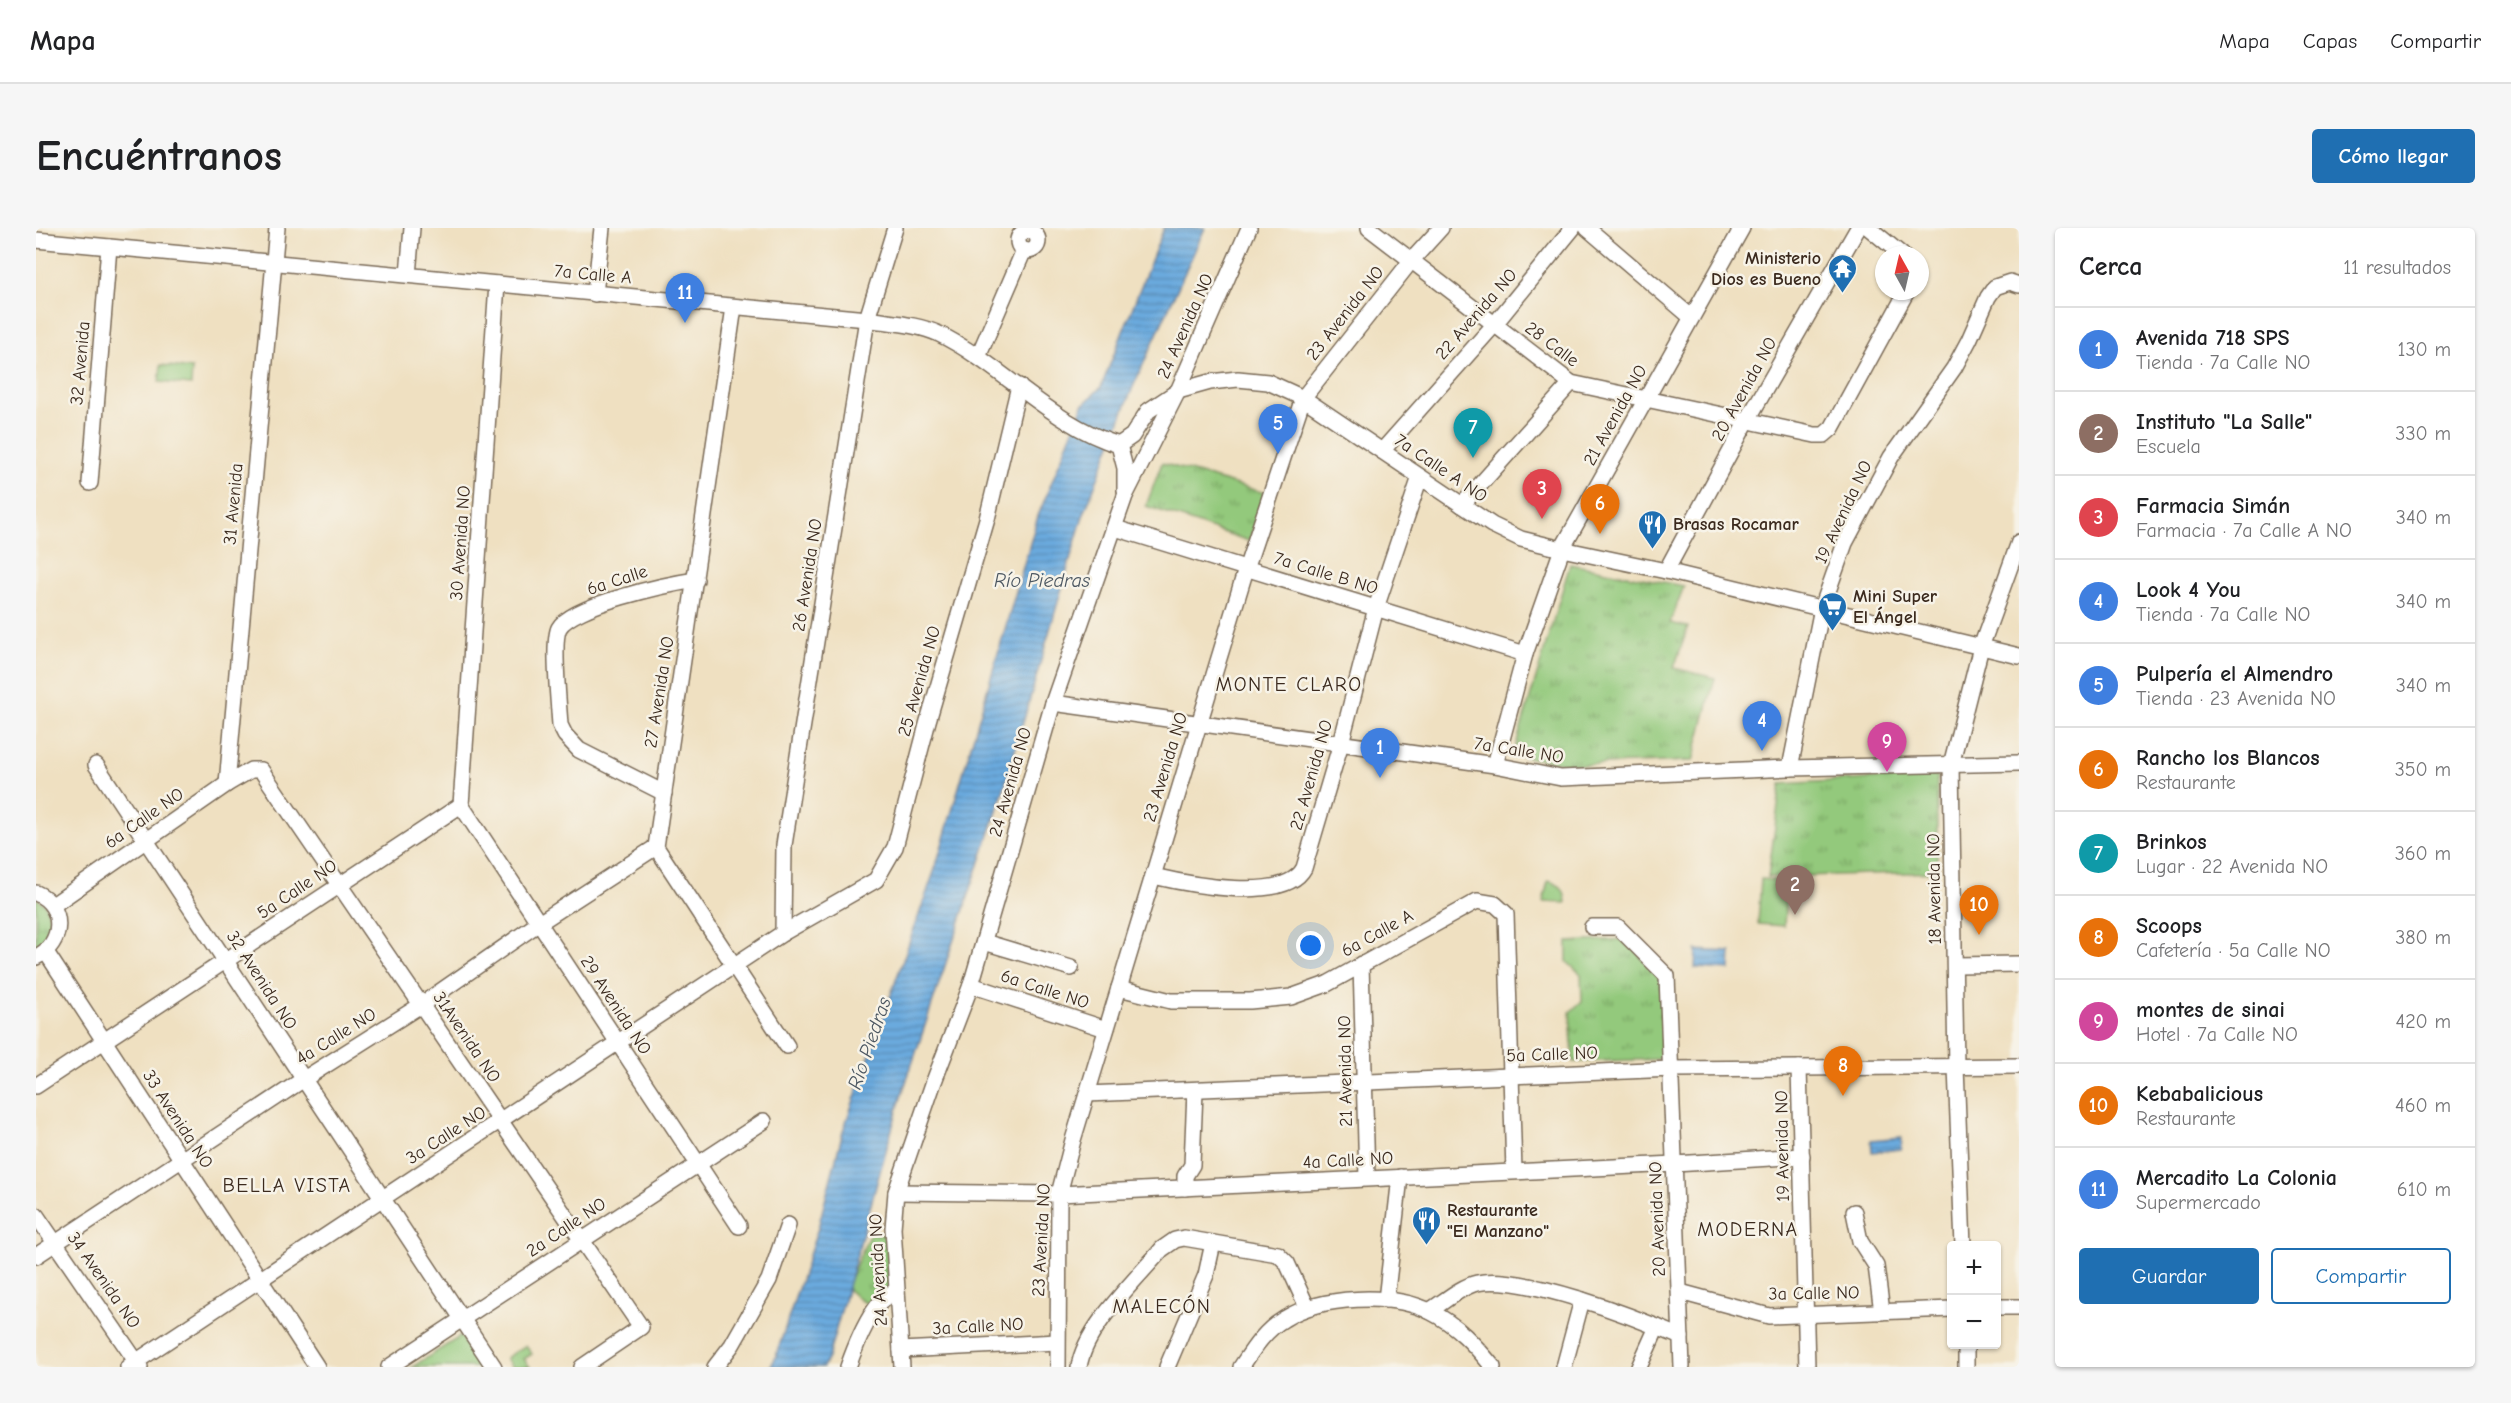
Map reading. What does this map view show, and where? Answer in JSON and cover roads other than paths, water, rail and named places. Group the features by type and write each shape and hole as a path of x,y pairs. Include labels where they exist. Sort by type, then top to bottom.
{"street":[{"name":"31 Avenida","path":"227,784 278,228"},
{"path":"408,275 412,228"},
{"path":"595,294 602,228"},
{"name":"26 Avenida NO","path":"783,933 784,845 867,320 895,228"},
{"name":"24 Avenida NO","path":"902,1367 893,1228 896,1192 933,1084 971,985 1053,703 1125,496 1178,391 1249,228"},
{"name":"28 Calle","path":"1369,228 1571,383 1815,435 1824,435 1832,428 1902,300"},
{"name":"23 Avenida NO","path":"1058,1367 1059,1194 1106,1029 1199,722 1246,569 1303,398 1441,228"},
{"name":"22 Avenida NO","path":"1382,451 1494,325 1573,228"},
{"path":"1587,228 1691,317"},
{"name":"21 Avenida NO","path":"1496,765 1525,654 1562,549 1742,228"},
{"name":"20 Avenida NO","path":"1666,570 1747,421 1858,228"},
{"path":"1869,228 1891,246"},
{"name":"7a Calle A","path":"36,240 918,326 939,334 978,357 1071,423 1116,444"},
{"name":"32 Avenida","path":"90,483 109,247"},
{"path":"978,357 1024,250"},
{"name":"19 Avenida NO","path":"1790,768 1822,608 1845,543 1891,457 1954,368 1988,297 1995,287 2010,282 2019,285"},
{"name":"30 Avenida NO","path":"461,805 497,284"},
{"name":"27 Avenida NO","path":"656,847 734,307"},
{"name":"7a Calle A NO","path":"1116,444 1132,436 1148,411 1178,391 1210,382 1238,379 1268,382 1303,398 1492,525 1521,539 1666,570 2019,656"},
{"path":"1462,505 1571,383"},
{"name":"25 Avenida NO","path":"783,933 876,880 895,847 928,721 987,519 1019,386"},
{"path":"1116,444 1125,468 1125,496"},
{"name":"22 Avenida NO","path":"1153,876 1196,885 1251,888 1281,886 1300,877 1341,743 1376,608 1420,477"},
{"name":"7a Calle B NO","path":"1114,528 1525,654"},
{"name":"18 Avenida NO","path":"1963,1241 1956,1067 1951,765 1981,647 2019,542"},
{"name":"6a Calle","path":"664,793 579,750 570,743 560,725 557,630 565,620 644,590 696,580"},
{"name":"7a Calle NO","path":"1053,703 1496,765 1561,778 1790,768 2019,763"},
{"name":"32 Avenida NO","path":"96,765 494,1367"},
{"name":"6a Calle NO","path":"53,905 227,784 251,770 261,770"},
{"name":"31Avenida NO","path":"261,770 641,1327 582,1367"},
{"name":"5a Calle NO","path":"36,1086 461,805"},
{"name":"29 Avenida NO","path":"461,805 739,1226"},
{"path":"656,847 786,1046"},
{"name":"4a Calle NO","path":"36,1256 304,1079 421,1005 539,923 656,847"},
{"path":"36,893 53,905 57,913 58,930 52,946 41,955"},
{"name":"6a Calle A","path":"1119,988 1171,1001 1250,1001 1291,997 1327,984 1478,901 1495,904 1506,914 1511,1074"},
{"name":"20 Avenida NO","path":"1592,927 1618,927 1667,976 1682,1367"},
{"name":"3a Calle NO","path":"135,1365 783,933"},
{"path":"984,942 1071,968"},
{"name":"33 Avenida NO","path":"41,955 104,1041 317,1367"},
{"name":"21 Avenida NO","path":"1362,964 1367,1178"},
{"path":"1956,965 2019,964"},
{"name":"6a Calle NO","path":"971,985 1106,1029"},
{"name":"5a Calle NO","path":"1087,1094 1195,1091 1511,1074 1672,1069 2019,1065"},
{"name":"19 Avenida NO","path":"1799,1068 1807,1367"},
{"path":"1511,1074 1514,1171"},
{"path":"1193,1187 1199,1176 1192,1165 1195,1091"},
{"name":"2a Calle NO","path":"389,1367 764,1121"},
{"name":"4a Calle NO","path":"896,1192 1059,1194 1802,1156"},
{"path":"1386,1300 1400,1177"},
{"path":"1854,1212 1860,1240 1876,1266 1882,1312"},
{"name":"34 Avenida NO","path":"36,1215 135,1365"},
{"path":"715,1367 732,1345 769,1280 788,1225"},
{"path":"1079,1367 1086,1343 1098,1325 1162,1249 1175,1239 1184,1238 1272,1252 1282,1257 1308,1307"},
{"path":"1167,1367 1206,1275 1213,1243"},
{"path":"1430,1311 1475,1284 1492,1281 1509,1282 1582,1300 1681,1337"},
{"path":"848,1367 864,1328 887,1295 897,1291"},
{"name":"3a Calle NO","path":"1680,1292 1769,1316 1947,1309"},
{"path":"1241,1367 1256,1343 1282,1320 1308,1307 1350,1300 1386,1300 1430,1311 1474,1344 1493,1367"},
{"path":"1564,1367 1582,1300"},
{"path":"2001,1307 2019,1307"},
{"path":"1639,1367 1657,1327"},
{"name":"3a Calle NO","path":"901,1350 1057,1342"},
{"path":"1966,1349 1966,1367"}],"water":[{"name":"Río Piedras","path":"1164,228 1205,228 1133,387 1082,519 1000,802 901,1097 828,1358 823,1367 770,1367 775,1359 818,1228 843,1131 935,869 1038,516 1083,405 1101,387"},
{"path":"1696,950 1731,952 1730,970 1695,968"},
{"path":"1901,1137 1902,1149 1872,1152 1871,1140"}],"place":[{"name":"Ministerio Dios es Bueno","path":"1842,294"},
{"name":"Mercadito La Colonia","path":"685,323"},
{"name":"Pulpería el Almendro","path":"1278,454"},
{"name":"Brinkos","path":"1473,458"},
{"name":"Farmacia Simán","path":"1542,519"},
{"name":"Rancho los Blancos","path":"1600,534"},
{"name":"Brasas Rocamar","path":"1652,550"},
{"name":"Mini Super El Ángel","path":"1832,632"},
{"name":"Look 4 You","path":"1762,751"},
{"name":"montes de sinai","path":"1887,772"},
{"name":"Avenida 718 SPS","path":"1380,778"},
{"name":"Instituto \"La Salle\"","path":"1795,915"},
{"name":"Kebabalicious","path":"1979,935"},
{"name":"Scoops","path":"1843,1096"},
{"name":"Restaurante \"El Manzano\"","path":"1426,1246"}],"district":[{"name":"MONTE CLARO","path":"1289,684"},
{"name":"BELLA VISTA","path":"287,1185"},
{"name":"MODERNA","path":"1748,1229"},
{"name":"MALECÓN","path":"1162,1306"}]}
